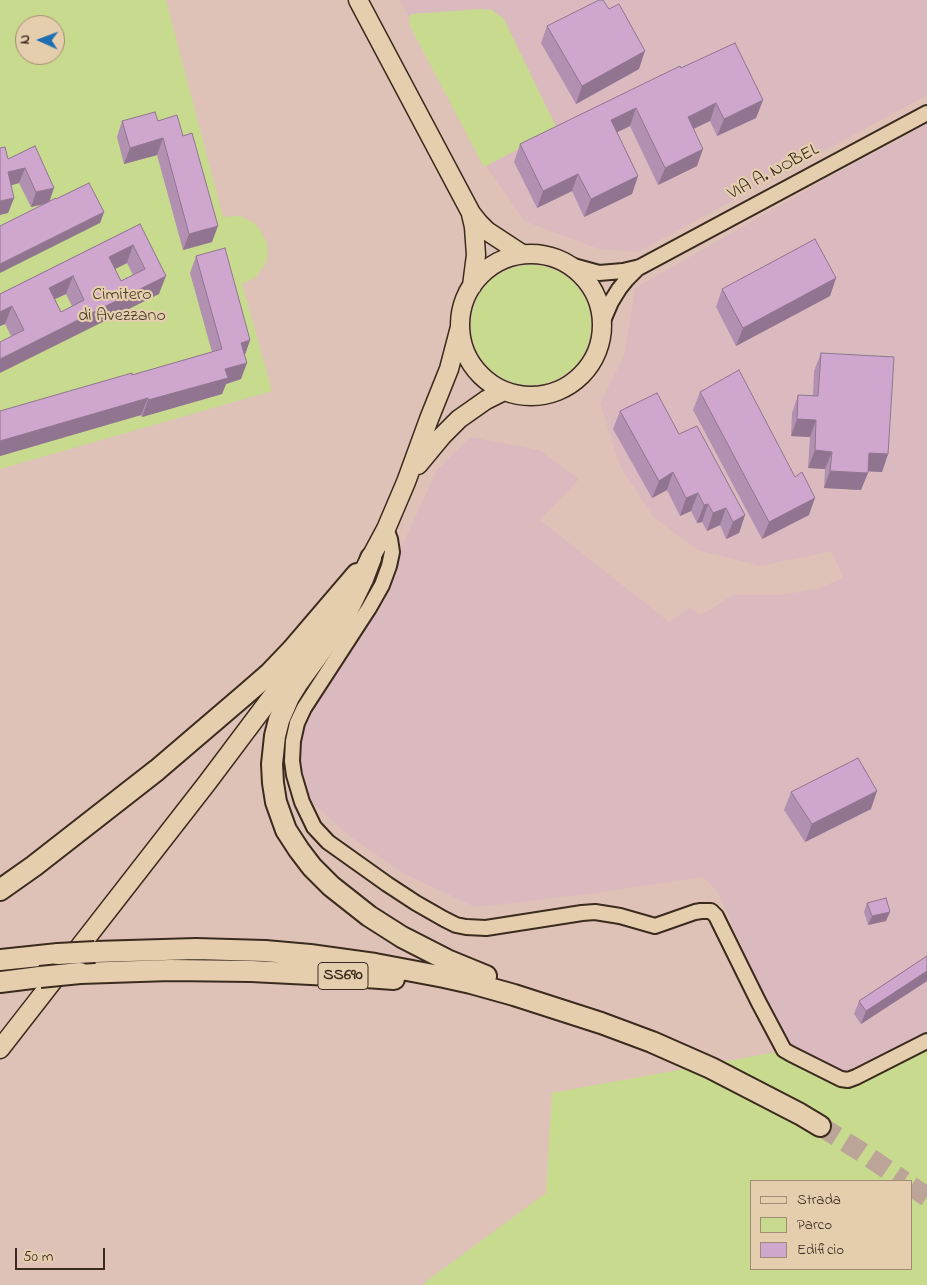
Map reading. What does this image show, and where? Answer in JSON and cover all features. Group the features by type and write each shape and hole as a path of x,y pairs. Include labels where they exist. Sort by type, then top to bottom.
{"highway":[{"path":"0,890 34,866 157,770 263,679 301,640 371,558"},
{"path":"371,558 348,610 334,633 297,684 279,720 274,746 272,776 276,802 286,830 303,857 320,875 360,909 390,930 447,960 601,1023"},
{"name":"SS690","path":"0,960 95,952 196,949 265,951 376,964 430,974 514,995 601,1023 652,1042 711,1068 820,1126"},
{"name":"SS690","path":"0,982 80,973 170,970 251,971 390,979 474,992 601,1023"}],"main road":[{"path":"358,0 471,213 487,231 522,254"},
{"path":"471,213 476,255 472,286"},
{"path":"0,1049 207,782 360,577 386,529 449,369 460,327 462,306 472,286 485,270 502,260 522,254 539,254 555,258 570,265 583,276 593,290 600,306 602,323 600,342 594,359 582,374 567,387 549,394 530,396 511,394 487,381 473,366 464,347 460,327"},
{"path":"406,482 427,453 459,419 486,400 504,391"}],"street":[{"name":"VIA A. NOBEL","path":"640,267 927,113"},
{"path":"570,265 599,272 623,271 640,267"},
{"path":"602,323 618,289 640,267"},
{"path":"386,529 392,552 382,584 369,608 304,708 297,724 293,742 292,761 294,775 302,802 314,827 328,842 416,903 444,920 466,927 486,928 595,912 620,916 655,926 695,912 711,911 716,916 784,1050 841,1079 848,1080 856,1077 927,1041"}],"shaded area":[{"path":"400,0 927,0 927,95 638,252 599,249 524,221 487,167"},
{"path":"927,124 927,1036 849,1077 788,1049 717,891 703,877 595,893 475,907 403,873 347,834 310,800 294,754 304,709 387,578 437,470 471,437 539,450 579,479 540,520 669,622 689,608 701,615 733,595 780,595 817,589 843,578 832,551 760,566 698,550 654,518 620,466 600,403 624,356 635,288 833,175"}],"green space":[{"name":"Cimitero di Avezzano","path":"0,0 166,0 223,217 239,216 253,222 259,228 266,241 268,249 265,264 256,277 242,284 272,391 0,469"},
{"path":"480,9 492,10 504,19 557,129 484,167 410,26 409,19 412,14"},
{"path":"531,265 543,266 554,270 564,275 573,283 581,292 586,302 590,313 590,337 586,348 581,358 573,367 564,375 554,380 543,384 531,385 519,384 508,380 498,375 489,367 481,358 476,348 472,337 471,325 472,313 476,302 481,292 489,283 498,275 508,270 519,266"},
{"path":"927,1044 927,1285 423,1285 546,1193 552,1093 777,1052 837,1082"}],"building":[{"path":"599,0 603,0 609,9 619,4 645,51 582,86 547,26"},
{"path":"735,43 763,100 724,119 716,103 688,117 703,149 665,168 636,108 611,120 638,176 591,199 578,174 543,191 520,144 680,66 681,68"},
{"path":"155,112 158,121 177,115 183,136 192,133 218,226 189,234 163,138 130,148 122,121"},
{"path":"35,146 54,188 36,192 25,168 8,172 14,198 0,201 0,148 5,147 8,159"},
{"path":"89,183 104,212 0,264 0,226"},
{"path":"140,224 166,276 0,359 0,342 24,330 12,306 0,312 0,294","holes":["133,245 145,269 121,281 109,257","73,276 84,300 61,312 49,288"]},
{"path":"815,239 836,278 743,328 722,289"},
{"path":"225,248 250,340 241,343 247,363 225,369 228,378 148,400 148,398 0,441 0,411 222,349 196,256"},
{"path":"821,353 894,357 888,454 869,453 868,473 830,471 832,452 815,450 816,420 797,419 798,395 818,396"},
{"path":"739,370 795,477 802,472 815,498 769,522 700,392"},
{"path":"657,393 679,434 697,426 745,515 733,522 726,508 713,513 708,504 704,505 698,493 686,498 673,472 659,481 620,411"},
{"path":"858,758 877,791 812,824 791,792"},
{"path":"886,898 890,912 872,916 867,903"},
{"path":"927,956 927,971 866,1011 859,1001"}],"tunnel":[{"path":"820,1126 903,1180"},
{"path":"912,1187 927,1197"}]}
